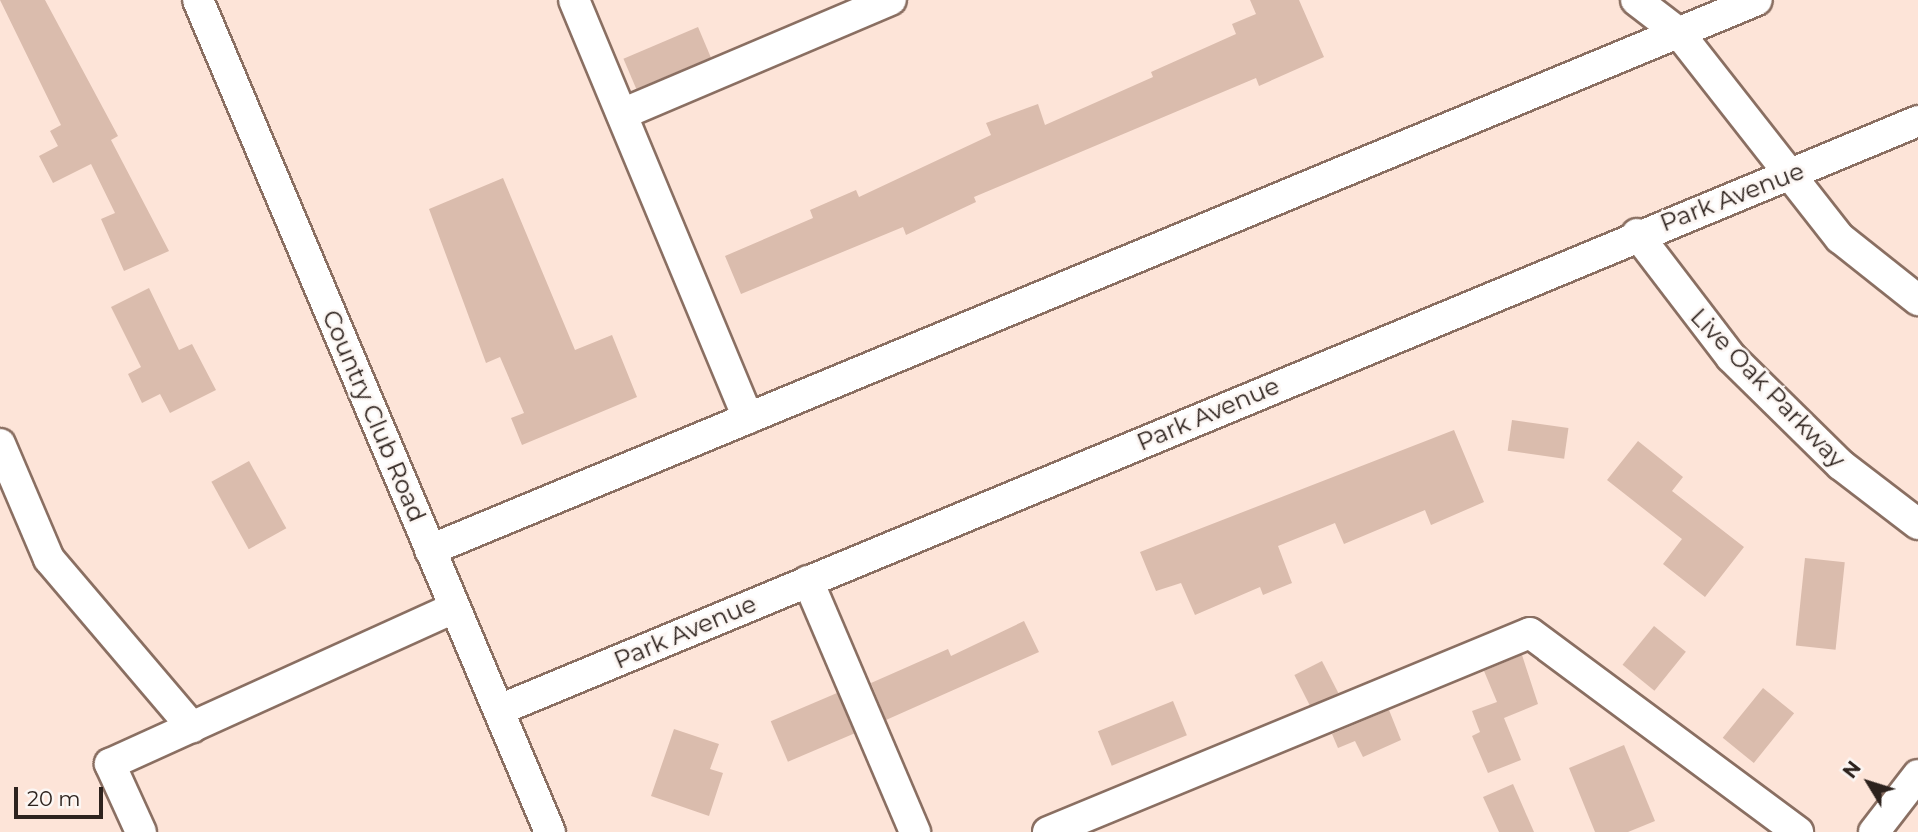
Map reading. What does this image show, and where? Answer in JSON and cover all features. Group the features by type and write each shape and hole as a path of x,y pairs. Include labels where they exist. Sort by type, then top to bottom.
{"street":[{"name":"Country Club Road","path":"198,0 430,550 452,609 499,710 550,832"},
{"path":"574,0 748,418"},
{"path":"622,114 891,0"},
{"path":"1636,0 1679,33 1859,258 1918,300"},
{"path":"430,550 1757,0"},
{"name":"Park Avenue","path":"499,710 1637,234 1791,175 1918,121"},
{"name":"Live Oak Parkway","path":"1637,234 1731,357 1840,465 1918,524"},
{"path":"0,444 49,559 192,727"},
{"path":"808,581 915,832"},
{"path":"141,832 110,764 452,609"},
{"path":"1048,832 1530,633 1798,832"},
{"path":"1874,832 1918,775"}],"building":[{"path":"0,0 45,0 118,136 111,140 169,251 124,271 101,219 115,213 91,164 53,183 39,156 58,146 50,131 61,125"},
{"path":"1250,0 1299,0 1324,57 1259,86 1256,78 974,197 976,202 906,235 903,227 741,294 725,256 813,218 810,210 856,190 859,197 991,135 986,123 1038,104 1045,125 1153,77 1151,72 1236,34 1232,24 1256,14"},
{"path":"698,27 711,57 636,89 623,59"},
{"path":"503,178 575,350 612,335 637,397 522,445 511,418 524,413 500,357 486,363 429,209"},
{"path":"149,288 179,350 192,344 216,390 170,413 160,394 142,403 128,374 141,367 111,307"},
{"path":"1512,420 1568,428 1564,459 1508,451"},
{"path":"1454,430 1484,502 1431,525 1425,510 1344,544 1335,523 1278,546 1292,583 1263,595 1260,587 1195,615 1181,583 1156,591 1140,552"},
{"path":"1638,441 1683,477 1672,491 1744,547 1705,597 1663,564 1682,539 1607,480"},
{"path":"249,461 286,528 249,549 211,482"},
{"path":"1805,558 1845,562 1836,650 1796,646"},
{"path":"1024,621 1039,652 886,720 871,683 948,649 951,656"},
{"path":"1654,626 1686,652 1654,691 1623,665"},
{"path":"1522,655 1538,704 1504,718 1521,760 1488,773 1472,736 1480,732 1472,711 1497,702 1484,671"},
{"path":"1322,661 1338,693 1311,707 1294,675"},
{"path":"1763,688 1794,713 1754,763 1723,738"},
{"path":"837,693 854,734 788,762 771,721"},
{"path":"1173,701 1187,735 1112,766 1098,731"},
{"path":"1389,710 1401,740 1363,757 1355,741 1338,748 1332,734"},
{"path":"674,729 719,744 710,769 723,773 709,816 651,796"},
{"path":"1624,745 1655,821 1628,832 1595,832 1569,768"},
{"path":"1513,784 1534,832 1499,832 1483,797"}]}
